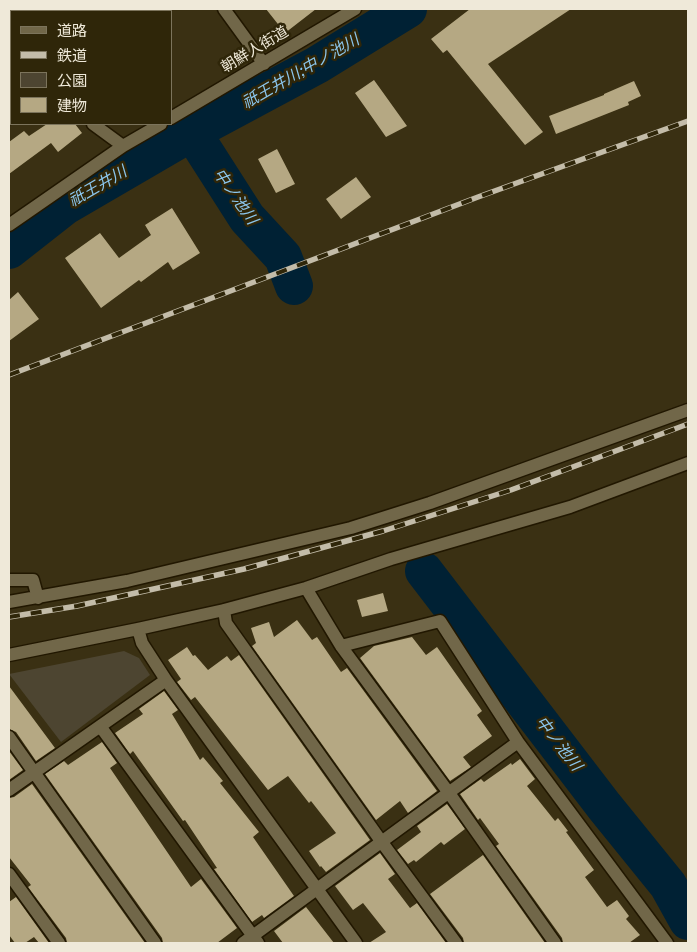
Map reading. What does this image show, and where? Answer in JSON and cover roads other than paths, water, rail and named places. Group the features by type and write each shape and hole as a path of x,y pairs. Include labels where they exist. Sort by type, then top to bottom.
{"street":[{"path":"224,9 264,64"},
{"name":"朝鮮人街道","path":"172,117 355,9"},
{"path":"94,125 123,146"},
{"path":"9,225 123,146 159,125"},
{"path":"9,602 136,578 351,528 430,503 688,410"},
{"path":"9,655 138,630 306,588 391,559 570,507 688,463"},
{"path":"9,580 33,580 38,598"},
{"path":"306,588 341,646 449,793 555,943"},
{"path":"224,610 226,623 456,943"},
{"path":"341,646 440,621 518,742 666,943"},
{"path":"138,630 142,643 166,680 356,943"},
{"path":"9,790 166,680"},
{"path":"100,726 251,941 381,841 518,742"},
{"path":"9,737 156,943"},
{"path":"9,874 59,943"}],"waterway":[{"name":"祇王井川;中ノ池川","path":"9,250 65,206 192,132 317,65 408,9"},
{"name":"中ノ池川","path":"192,132 247,218 283,257 294,286"},
{"name":"中ノ池川","path":"424,571 604,806 668,885 688,921"}],"railway":[{"path":"9,375 478,197 688,121"},
{"path":"9,617 77,606 244,569 383,531 511,490 688,424"}],"water label":[{"name":"祇王井川","path":"98,187"}]}
